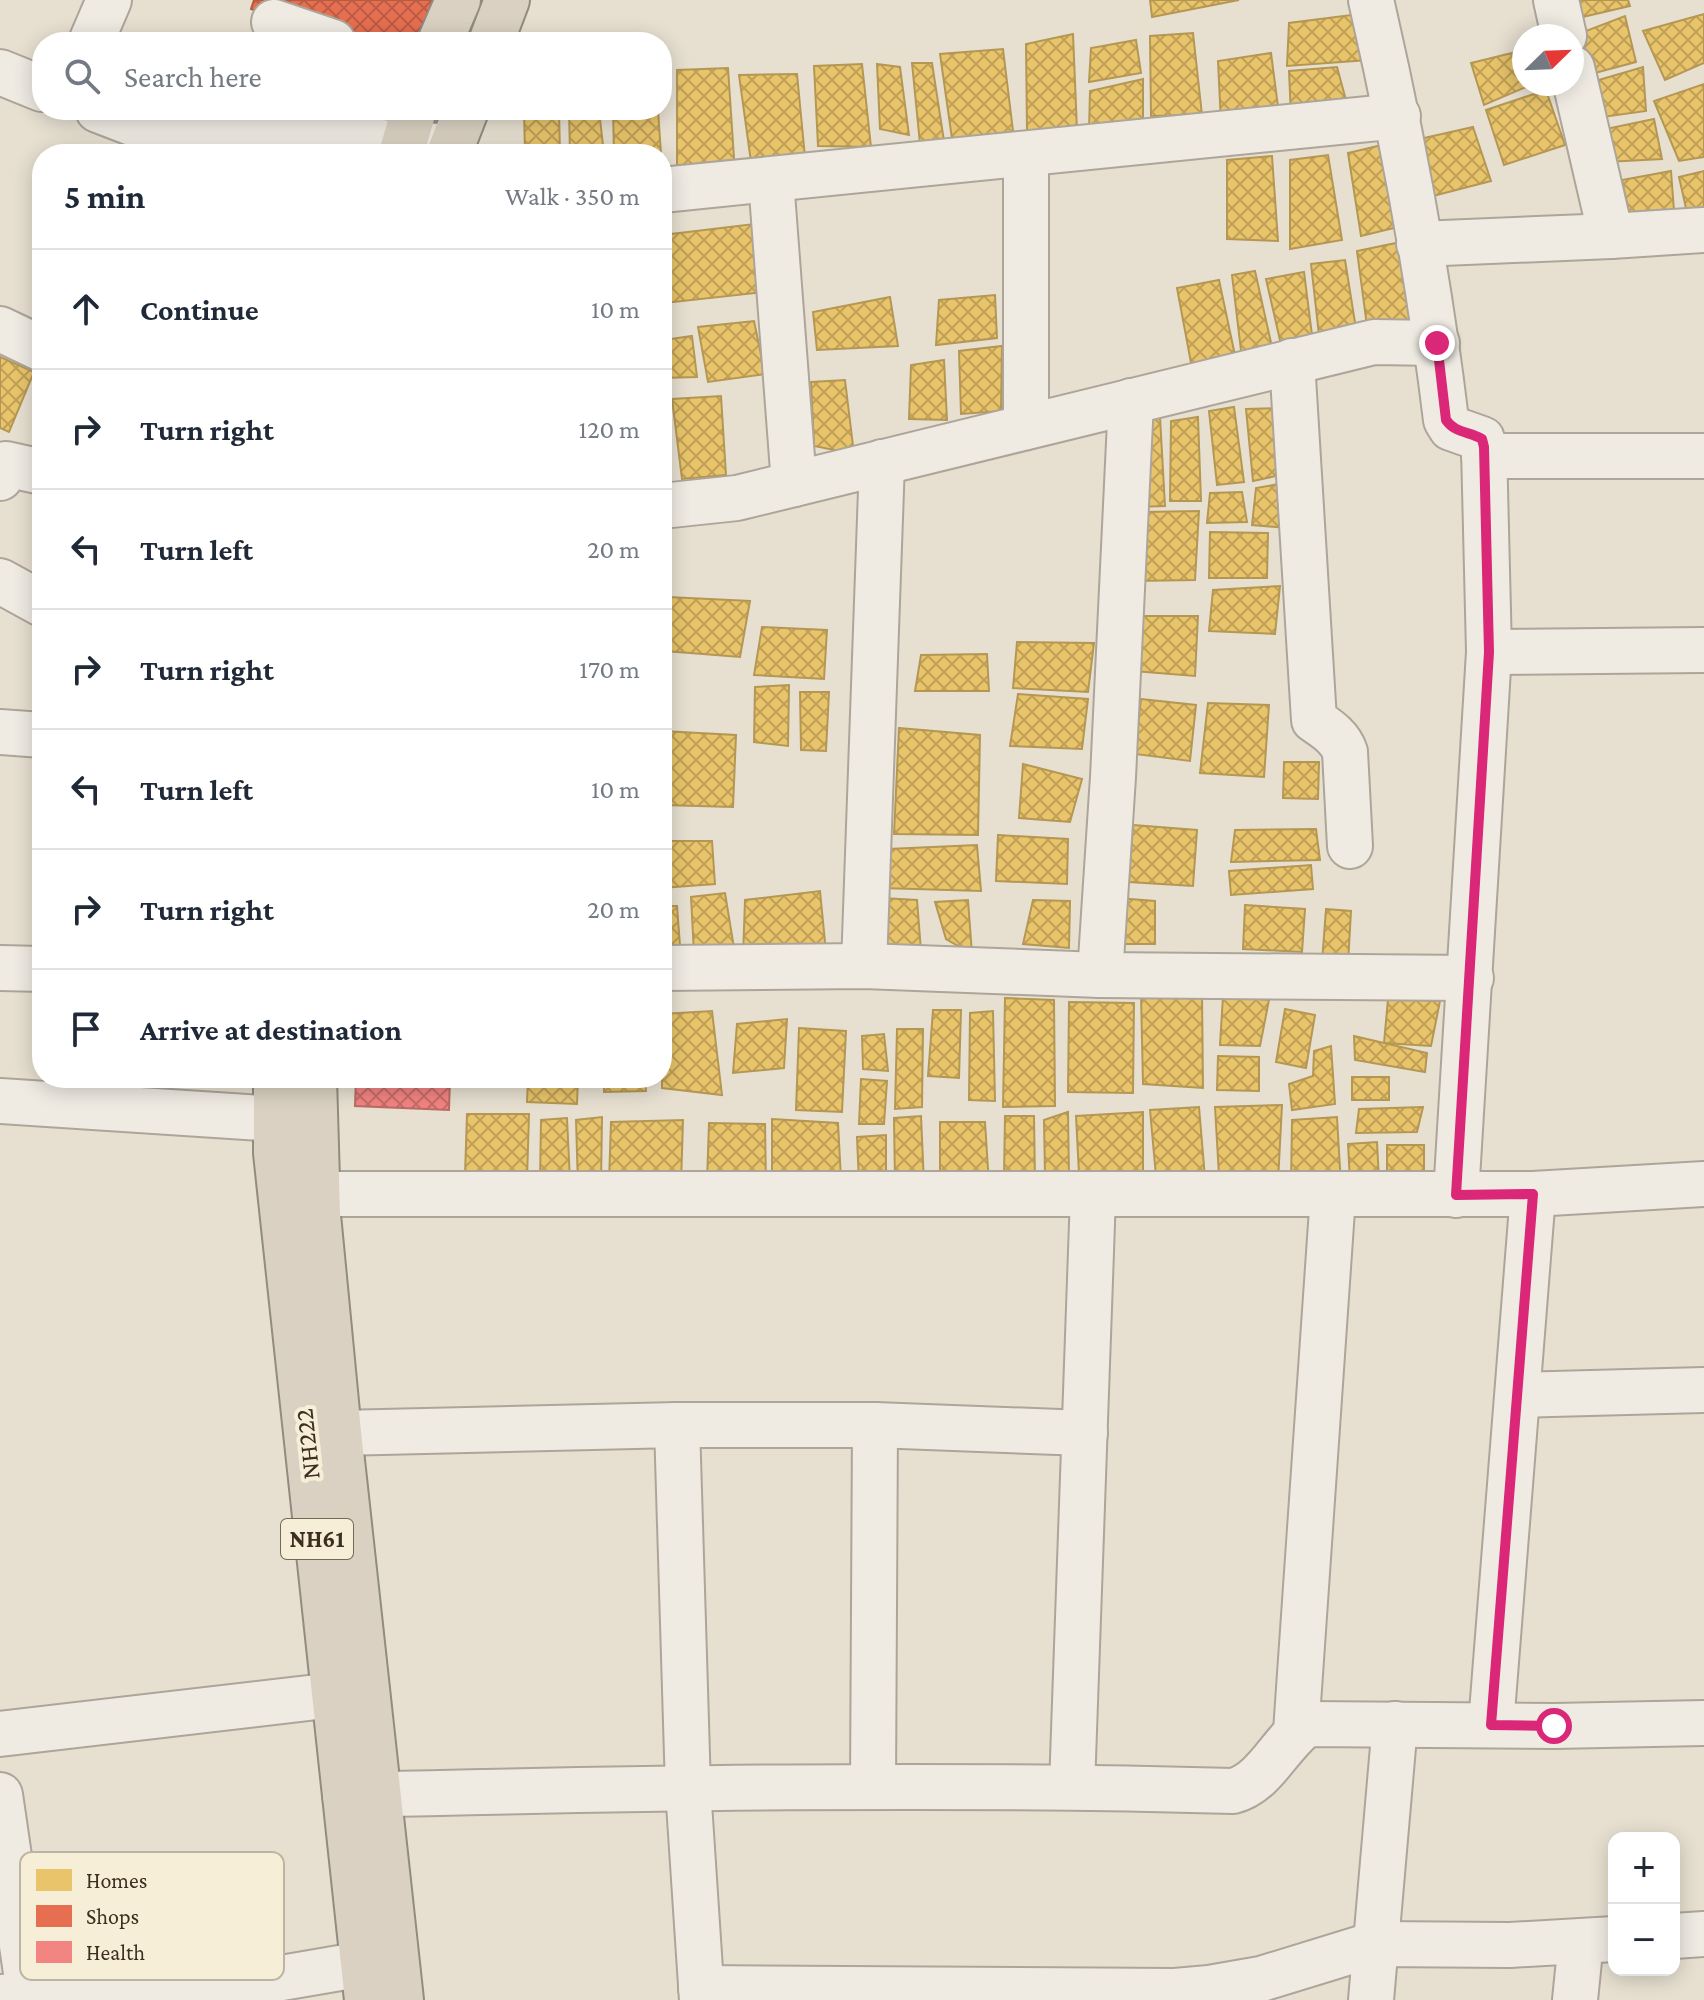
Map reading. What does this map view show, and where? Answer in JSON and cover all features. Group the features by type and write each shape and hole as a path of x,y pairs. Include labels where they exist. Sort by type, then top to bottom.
{"highway":[{"path":"444,32 458,0"},
{"path":"495,32 507,0"},
{"name":"NH222","path":"314,1088 318,1194 339,1433 361,1795 365,1982"},
{"name":"NH222","path":"277,1099 276,1153 334,1695 361,1795 401,2000"}],"street":[{"path":"95,32 109,0"},
{"path":"1371,0 1398,116 1437,343 1446,420 1451,428 1482,439 1484,456 1489,652 1456,1195"},
{"path":"1556,0 1561,24"},
{"path":"274,22 304,32"},
{"path":"0,72 32,85"},
{"path":"1578,96 1611,236"},
{"path":"672,189 1398,116"},
{"path":"124,120 137,125 456,137"},
{"path":"1026,154 1026,427"},
{"path":"771,180 794,484"},
{"path":"1419,244 1704,230"},
{"path":"0,329 32,344"},
{"path":"672,505 737,498 1374,342 1437,343"},
{"path":"1292,361 1314,720 1333,733 1345,752 1350,846"},
{"path":"1100,975 1131,401"},
{"path":"1484,456 1704,456"},
{"path":"864,966 882,462"},
{"path":"0,478 6,464 32,470"},
{"path":"0,581 32,599"},
{"path":"1489,652 1704,650"},
{"path":"0,732 32,734"},
{"path":"672,968 864,966 1100,975 1471,978"},
{"path":"0,968 32,969"},
{"path":"0,1101 277,1099"},
{"path":"318,1194 1456,1195 1533,1194 1704,1184"},
{"path":"1491,1725 1533,1194"},
{"path":"1072,1787 1093,1195"},
{"path":"1296,1732 1333,1195"},
{"path":"1518,1395 1704,1390"},
{"path":"339,1433 677,1425 875,1425 1085,1433"},
{"path":"677,1425 688,1788 701,1994 1174,1995 1261,1979 1375,1944 1510,1945 1598,1940 1575,2000"},
{"path":"873,1787 875,1425"},
{"path":"0,1734 334,1695"},
{"path":"361,1795 873,1787 1233,1791 1245,1788 1254,1780 1296,1732 1307,1724 1704,1723"},
{"path":"1371,2000 1395,1724"},
{"path":"0,1795 20,1997 262,1980"},
{"path":"1680,1936 1704,1934"},
{"path":"284,1979 365,1982"}],"building: Homes":[{"path":"1150,0 1239,0 1152,17"},
{"path":"1571,0 1628,0 1630,6 1574,19"},
{"path":"1359,14 1368,60 1287,66 1289,23"},
{"path":"1704,14 1704,63 1665,80 1643,31"},
{"path":"1625,16 1636,62 1591,74 1584,52 1584,32"},
{"path":"1193,33 1202,115 1151,116 1150,36"},
{"path":"1073,34 1077,130 1027,131 1026,44"},
{"path":"1136,40 1141,73 1089,82 1091,48"},
{"path":"1003,49 1014,139 953,146 940,54"},
{"path":"1271,53 1280,122 1221,123 1218,61"},
{"path":"1512,53 1512,93 1484,105 1471,63"},
{"path":"912,63 932,63 944,141 920,144"},
{"path":"862,64 871,147 818,146 814,66"},
{"path":"877,64 900,67 909,135 880,129"},
{"path":"1337,67 1349,111 1291,116 1289,71"},
{"path":"1643,67 1646,111 1603,117 1592,82"},
{"path":"728,68 735,173 677,173 677,70"},
{"path":"797,74 805,157 751,162 739,75"},
{"path":"1143,79 1143,121 1089,131 1090,91"},
{"path":"1704,84 1704,157 1679,161 1654,101"},
{"path":"1528,96 1548,96 1565,145 1504,165 1486,110"},
{"path":"1654,119 1662,159 1606,162 1601,130"},
{"path":"524,120 559,120 560,144 525,144"},
{"path":"569,120 600,120 603,144 570,144"},
{"path":"613,120 659,120 660,144 614,144"},
{"path":"1473,127 1491,181 1433,196 1424,138"},
{"path":"1382,145 1398,227 1361,236 1348,153"},
{"path":"1328,155 1342,240 1290,249 1290,160"},
{"path":"1272,156 1278,241 1227,239 1227,160"},
{"path":"1671,171 1674,211 1630,218 1622,180"},
{"path":"1704,171 1704,214 1688,217 1679,177"},
{"path":"754,224 765,292 672,302 672,234"},
{"path":"1396,243 1414,320 1367,326 1357,251"},
{"path":"1345,260 1357,335 1320,344 1311,264"},
{"path":"1255,271 1274,356 1242,359 1232,275"},
{"path":"1304,272 1313,343 1282,349 1266,279"},
{"path":"1219,280 1236,360 1192,368 1177,288"},
{"path":"995,295 997,338 936,345 939,300"},
{"path":"890,297 898,346 817,350 813,312"},
{"path":"754,321 765,374 708,382 698,327"},
{"path":"692,336 697,377 672,378 672,339"},
{"path":"1002,346 1001,411 961,414 959,351"},
{"path":"0,357 32,371 32,377 9,432 0,428"},
{"path":"944,360 947,420 909,419 911,365"},
{"path":"845,380 854,454 814,446 811,382"},
{"path":"721,396 726,475 682,479 672,399"},
{"path":"1234,407 1244,482 1217,485 1209,411"},
{"path":"1276,408 1276,476 1253,481 1246,409"},
{"path":"1160,417 1165,506 1136,507 1137,418"},
{"path":"1198,417 1201,501 1170,501 1171,421"},
{"path":"1290,482 1286,528 1252,525 1256,488"},
{"path":"1242,492 1247,522 1207,523 1210,493"},
{"path":"1199,511 1195,580 1135,581 1143,512"},
{"path":"1210,532 1268,533 1267,578 1209,578"},
{"path":"1280,586 1275,634 1209,631 1213,590"},
{"path":"672,597 750,601 740,657 672,652"},
{"path":"1139,616 1198,616 1195,676 1134,671"},
{"path":"762,627 827,630 824,679 754,675"},
{"path":"1017,642 1094,643 1088,692 1013,688"},
{"path":"987,654 989,691 915,691 921,655"},
{"path":"789,685 788,746 754,742 755,687"},
{"path":"800,692 829,692 826,751 801,750"},
{"path":"1018,694 1088,699 1082,749 1010,746"},
{"path":"1141,699 1196,705 1190,761 1135,754"},
{"path":"1208,703 1269,705 1264,777 1200,773"},
{"path":"899,728 980,735 978,835 894,834"},
{"path":"672,732 736,735 733,807 672,805"},
{"path":"1284,762 1319,762 1318,799 1283,798"},
{"path":"1023,764 1082,779 1070,822 1019,818"},
{"path":"1133,825 1197,830 1193,886 1129,882"},
{"path":"1316,829 1320,860 1231,862 1235,830"},
{"path":"998,835 1068,839 1067,884 996,881"},
{"path":"672,841 712,841 715,884 672,887"},
{"path":"977,845 981,891 881,888 888,849"},
{"path":"1311,865 1313,889 1231,895 1229,871"},
{"path":"820,891 826,952 743,957 745,900"},
{"path":"725,893 735,954 694,954 691,897"},
{"path":"882,898 917,900 921,951 879,950"},
{"path":"1117,898 1155,901 1155,944 1113,944"},
{"path":"968,900 972,954 946,939 935,902"},
{"path":"1033,900 1070,901 1069,948 1023,944"},
{"path":"1245,905 1305,909 1302,952 1243,949"},
{"path":"672,906 677,906 681,959 672,958"},
{"path":"1326,909 1351,911 1348,964 1322,962"},
{"path":"1202,993 1203,1088 1143,1084 1141,995"},
{"path":"1223,996 1269,1000 1260,1046 1220,1045"},
{"path":"1005,998 1054,1000 1055,1106 1003,1107"},
{"path":"1388,999 1440,1001 1431,1046 1384,1043"},
{"path":"1069,1002 1134,1003 1133,1093 1068,1092"},
{"path":"1285,1009 1315,1015 1306,1068 1276,1062"},
{"path":"933,1010 961,1010 959,1078 928,1076"},
{"path":"712,1011 722,1095 662,1088 672,1088 672,1013"},
{"path":"993,1011 995,1101 969,1100 970,1013"},
{"path":"787,1019 784,1068 733,1073 737,1024"},
{"path":"799,1028 846,1031 842,1112 796,1110"},
{"path":"897,1029 923,1029 922,1107 895,1109"},
{"path":"884,1034 888,1071 863,1069 862,1036"},
{"path":"1354,1036 1427,1053 1425,1072 1355,1060"},
{"path":"1331,1046 1335,1104 1292,1110 1289,1084 1313,1076 1314,1051"},
{"path":"1218,1056 1259,1057 1259,1091 1217,1090"},
{"path":"1352,1077 1389,1077 1389,1100 1352,1100"},
{"path":"861,1079 887,1081 884,1124 859,1124"},
{"path":"528,1088 578,1088 577,1104 527,1102"},
{"path":"604,1088 646,1088 646,1091 604,1092"},
{"path":"1282,1105 1278,1182 1219,1176 1215,1107"},
{"path":"1199,1107 1205,1178 1156,1176 1150,1110"},
{"path":"1423,1107 1417,1132 1356,1133 1359,1109"},
{"path":"1068,1112 1069,1176 1045,1177 1044,1120"},
{"path":"1143,1112 1143,1178 1079,1174 1076,1116"},
{"path":"467,1114 529,1114 527,1180 465,1175"},
{"path":"921,1116 924,1183 895,1183 894,1118"},
{"path":"1005,1116 1034,1116 1035,1182 1004,1176"},
{"path":"602,1117 601,1185 578,1186 576,1120"},
{"path":"1337,1117 1341,1186 1291,1184 1292,1120"},
{"path":"567,1118 570,1181 540,1181 541,1120"},
{"path":"772,1119 838,1123 841,1179 772,1171"},
{"path":"683,1120 681,1184 609,1182 611,1122"},
{"path":"940,1122 985,1122 989,1184 940,1188"},
{"path":"709,1123 765,1124 766,1185 707,1182"},
{"path":"886,1135 886,1186 859,1183 857,1137"},
{"path":"1377,1142 1379,1179 1350,1181 1348,1144"},
{"path":"1387,1145 1424,1145 1424,1185 1387,1185"}],"building: Shops":[{"path":"254,0 446,0 438,32 314,32 251,9"}],"building: Health":[{"path":"356,1088 450,1088 449,1110 355,1106"}],"route":[{"path":"1437,343 1446,420 1451,428 1482,439 1484,447 1489,652 1456,1195 1533,1194 1491,1725 1554,1726"}]}
